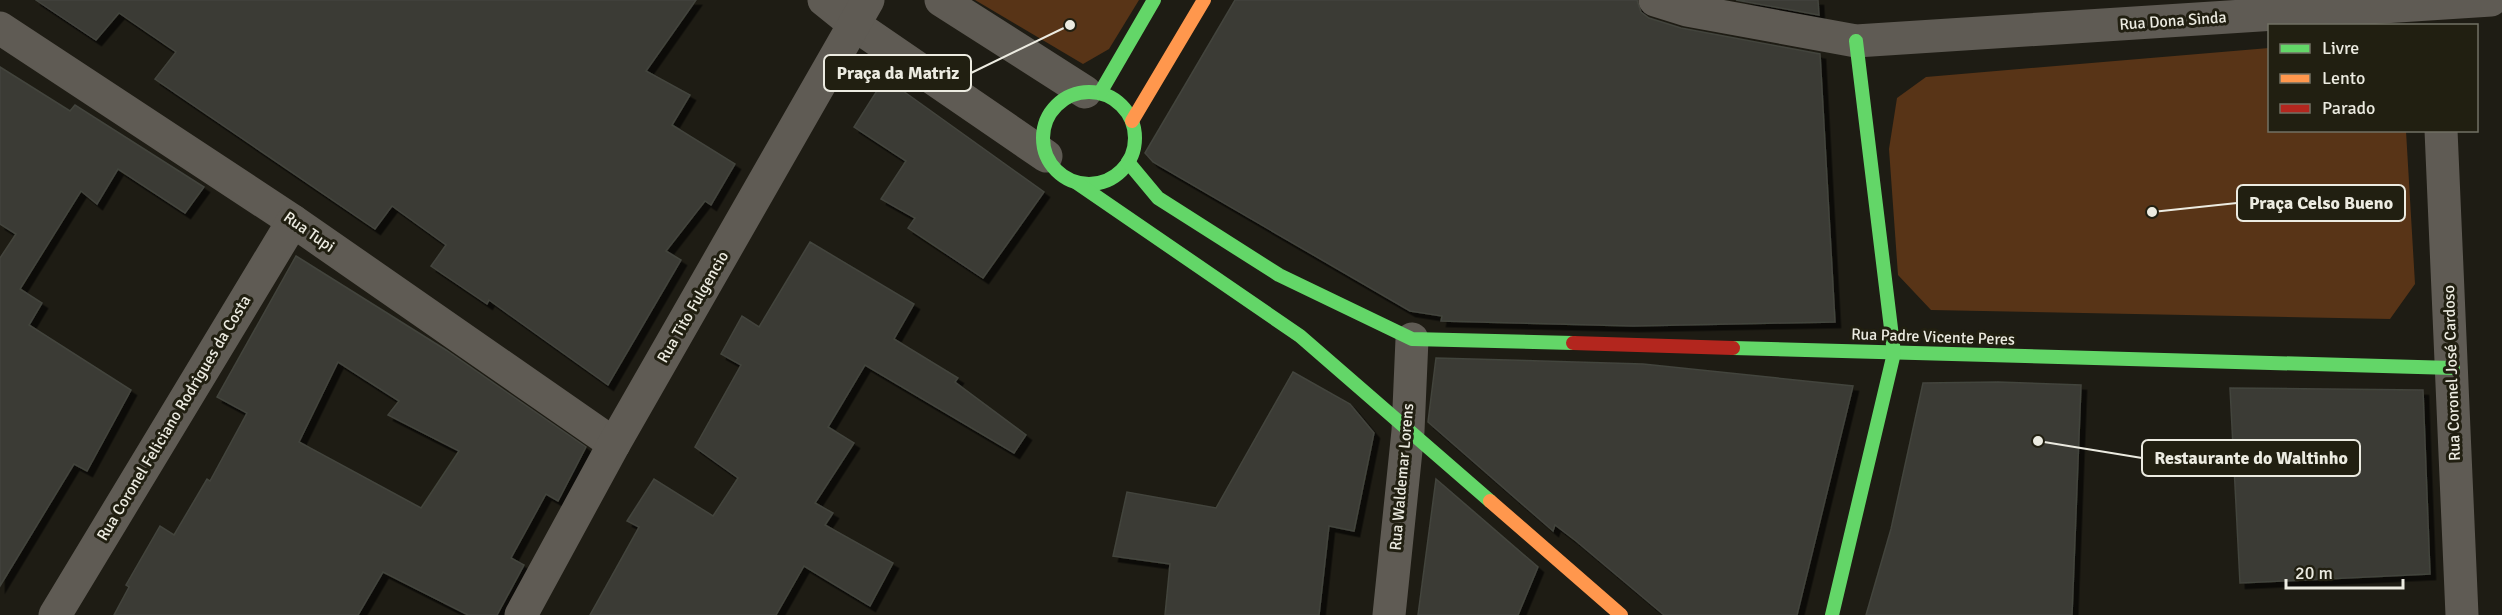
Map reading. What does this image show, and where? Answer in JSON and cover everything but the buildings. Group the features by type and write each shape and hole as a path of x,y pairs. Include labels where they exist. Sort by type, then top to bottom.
{"main road":[{"path":"1093,93 1155,0"},
{"path":"1132,121 1204,0"},
{"path":"1832,615 1894,353 1856,41"},
{"path":"1077,183 1097,184 1115,176 1128,162 1135,142 1132,121 1119,104 1093,93 1058,102 1043,127 1046,156 1058,174 1077,183 1300,336 1621,615"},
{"path":"1128,162 1158,198 1279,275 1412,339"},
{"name":"Rua Padre Vicente Peres","path":"1412,339 2453,368"}],"street":[{"path":"824,0 861,13 1046,156"},
{"path":"941,0 1093,93"},
{"name":"Rua Dona Sinda","path":"1655,0 1687,10 1856,41 2434,10 2491,0"},
{"name":"Rua Tito Fulgencio","path":"521,615 614,444 861,13"},
{"name":"Rua Tupi","path":"0,28 293,220 614,444"},
{"name":"Rua Coronel José Cardoso","path":"2441,132 2462,615"},
{"name":"Rua Coronel Feliciano Rodrigues da Costa","path":"55,615 293,220"},
{"name":"Rua Waldemar Lorens","path":"1389,615 1408,431 1412,339"}],"shaded area":[{"path":"975,0 1139,0 1109,49 1083,64"},
{"path":"2268,48 2268,132 2406,132 2415,284 2390,319 1931,310 1898,275 1889,149 1897,98 1926,77"}],"traffic: fast":[{"path":"1100,93 1154,0"},
{"path":"1832,615 1894,353 1856,41"},
{"path":"1089,92 1106,96 1121,106 1131,121 1135,138 1131,155 1121,170 1106,180 1089,184 1072,180 1057,170 1047,155 1043,138 1047,121 1057,106 1072,96 1089,92"},
{"path":"1128,162 1158,198 1279,275 1412,339 1573,343"},
{"path":"1077,183 1300,336 1490,501"},
{"path":"1733,348 2453,368"}],"traffic: slow":[{"path":"1132,121 1204,0"},
{"path":"1490,501 1621,615"}],"traffic: jam":[{"path":"1573,343 1733,348"}],"place":[{"name":"Praça da Matriz","path":"1070,25"},
{"name":"Praça Celso Bueno","path":"2152,212"},
{"name":"Restaurante do Waltinho","path":"2038,441"}]}
